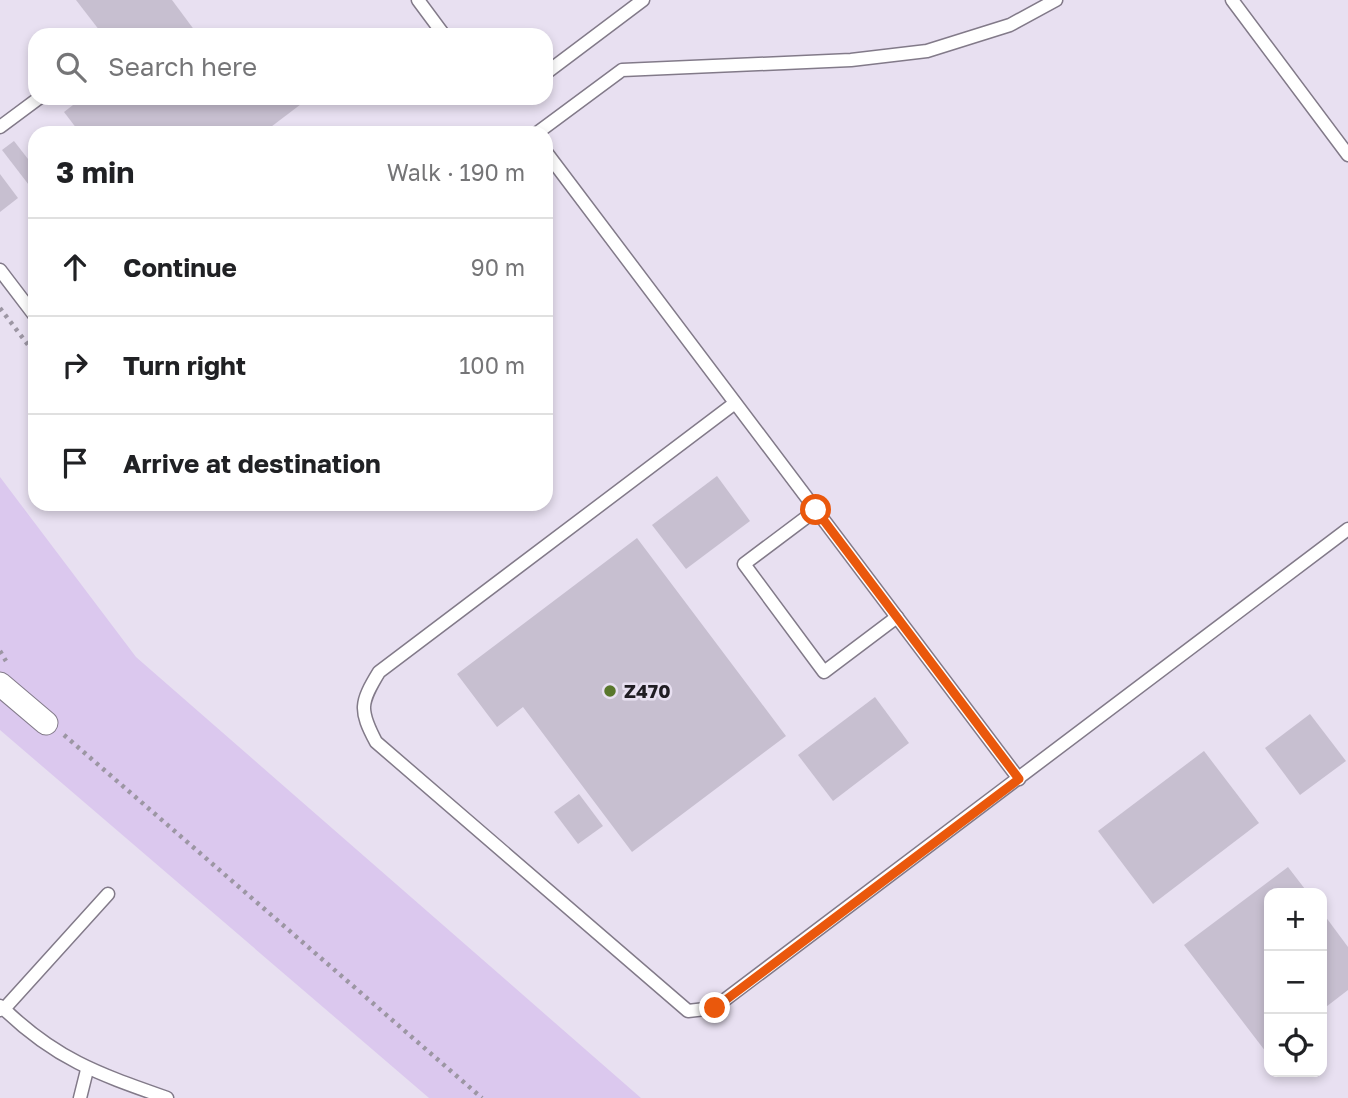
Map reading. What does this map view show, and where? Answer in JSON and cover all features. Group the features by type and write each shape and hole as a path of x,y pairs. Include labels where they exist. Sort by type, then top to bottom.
{"street":[{"path":"0,684 46,723"}],"lane":[{"path":"418,0 439,28"},
{"path":"553,68 643,0"},
{"path":"546,126 622,70 851,60 927,51 1010,25 1056,0"},
{"path":"1232,0 1348,155"},
{"path":"0,127 30,105"},
{"path":"553,161 1019,779"},
{"path":"0,270 28,307"},
{"path":"735,403 379,672 364,697 363,717 376,742 688,1011 715,1008 1348,529"},
{"path":"816,510 744,564 824,671 897,617"},
{"path":"107,894 1,1008 33,1037 87,1070 167,1098"},
{"path":"80,1098 87,1070"}],"path":[{"path":"0,308 28,345"},
{"path":"46,723 65,736 482,1098"}],"shaded area":[{"path":"0,477 136,657 641,1098 429,1098 0,730"}],"building":[{"path":"76,0 172,0 193,28 98,28"},
{"path":"73,105 300,105 272,126 75,126 64,112"},
{"path":"14,141 28,159 28,184 2,150"},
{"path":"0,174 18,198 0,212"},
{"path":"717,476 750,521 686,569 652,525"},
{"name":"Z470","path":"637,538 786,736 632,852 523,707 497,727 457,674"},
{"path":"875,697 909,743 833,801 798,755"},
{"path":"1310,714 1346,761 1300,795 1265,748"},
{"path":"1204,751 1259,823 1153,904 1098,831"},
{"path":"579,794 603,826 578,844 554,812"},
{"path":"1288,867 1304,888 1264,888 1264,1049 1184,945"},
{"path":"1327,919 1348,947 1348,990 1327,1006"}],"place":[{"name":"Z470","path":"610,691"}],"route":[{"path":"715,1008 1019,779 816,510"}]}
